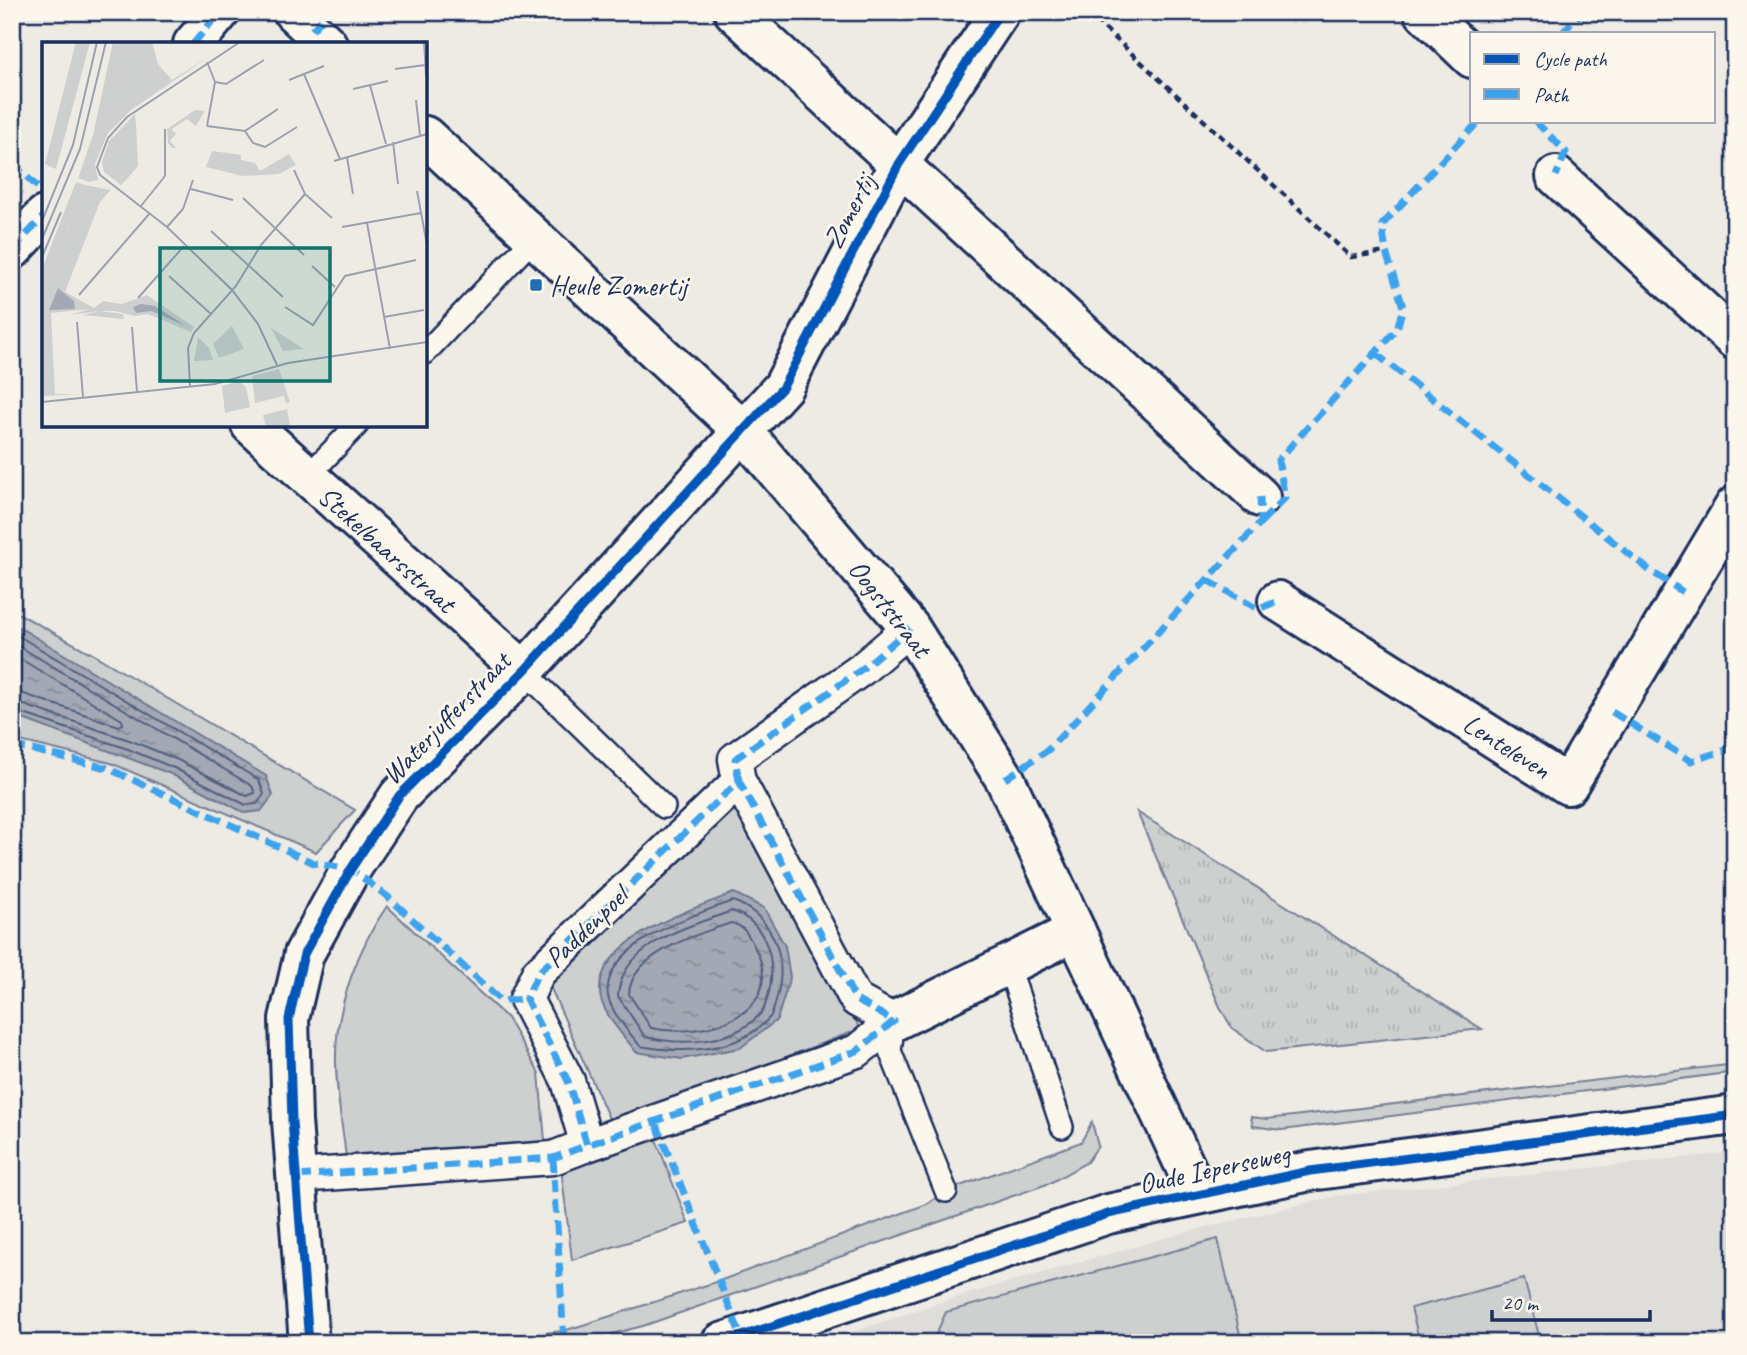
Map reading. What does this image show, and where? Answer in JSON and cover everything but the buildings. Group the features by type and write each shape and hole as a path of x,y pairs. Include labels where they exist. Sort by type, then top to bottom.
{"street":[{"path":"195,42 220,12"},
{"path":"293,12 325,42"},
{"name":"Zomertij","path":"734,12 1260,497"},
{"name":"Zomertij","path":"741,429 783,387 899,164 1000,12"},
{"path":"1423,12 1470,56"},
{"name":"Oogststraat","path":"427,138 741,429 910,628 1005,779 1198,1195"},
{"path":"1556,176 1735,340"},
{"path":"12,250 42,218"},
{"name":"Stekelbaarsstraat","path":"253,427 524,671"},
{"name":"Waterjufferstraat","path":"309,1343 289,1019 304,954 351,869 399,796 524,671 741,429"},
{"name":"Lenteleven","path":"1278,601 1569,785 1735,506"},
{"path":"894,1021 856,1000 739,781 735,759 862,669 910,628"},
{"name":"Paddenpoel","path":"587,1145 568,1081 526,999 538,973 739,781"},
{"path":"297,1176 553,1158 856,1051 894,1021 1076,931"},
{"name":"Oude Ieperseweg","path":"721,1343 1108,1214 1310,1171 1735,1115"}],"lane":[{"path":"427,351 534,238"},
{"path":"307,477 355,427"},
{"path":"524,671 664,807"},
{"path":"1008,964 1062,1127"},
{"path":"894,1021 890,1051 946,1191"}],"path":[{"path":"1087,12 1351,257 1386,252"}],"shaded area":[{"path":"1735,1152 1735,1343 820,1343 950,1299 1190,1231 1336,1196"}],"green space":[{"path":"12,610 91,653 355,810 316,852 111,763 12,739"},
{"path":"737,799 860,1029 611,1123 548,982"},
{"path":"1137,812 1482,1029 1266,1052 1232,1028 1220,1007"},
{"path":"387,906 507,1018 539,1073 545,1141 346,1157 336,1066 340,1015 359,957"},
{"path":"1735,1064 1735,1072 1282,1130 1253,1126 1251,1117 1267,1119"},
{"path":"1092,1122 1098,1146 1087,1162 1050,1183 643,1326 576,1343 445,1343 563,1331 719,1281 927,1204 946,1191 1081,1142"},
{"path":"654,1134 688,1223 572,1260 561,1168"},
{"path":"1218,1239 1242,1343 932,1343 946,1312"},
{"path":"1524,1279 1541,1343 1420,1343 1411,1308"}],"water":[{"path":"12,623 266,776 273,795 261,811 245,813 171,774 12,715"},
{"path":"734,893 764,908 785,946 790,977 777,1020 740,1048 682,1059 636,1052 611,1020 601,999 601,978 611,960 627,944 648,930"}],"marked path":[{"path":"195,42 220,12"},
{"path":"312,30 329,12"},
{"path":"1563,32 1582,12"},
{"path":"1261,522 1285,498 1278,460 1397,329 1403,307 1386,252 1382,225 1478,122"},
{"path":"1536,122 1566,152 1556,176"},
{"path":"12,163 42,191"},
{"path":"12,250 42,218"},
{"path":"1375,353 1649,570 1683,592"},
{"path":"1005,779 1048,750 1261,522 1260,497"},
{"path":"1207,580 1258,609 1278,601"},
{"path":"739,781 735,759 862,669 910,628"},
{"path":"1612,712 1691,761 1735,747"},
{"path":"12,745 107,768 314,863 351,869 388,897 501,1001 526,999"},
{"path":"297,1176 553,1158 587,1145 568,1081 526,999 538,973 739,781 856,1000 894,1021 857,1051 587,1145"},
{"path":"656,1123 741,1336"},
{"path":"553,1158 564,1343"}],"cycle path":[{"path":"309,1343 292,1121 289,1019 304,954 351,869 399,796 524,671 783,387 899,164 1000,12"},
{"path":"721,1343 1108,1214 1310,1171 1735,1115"}],"place":[{"name":"Heule Zomertij","path":"536,285"}]}
